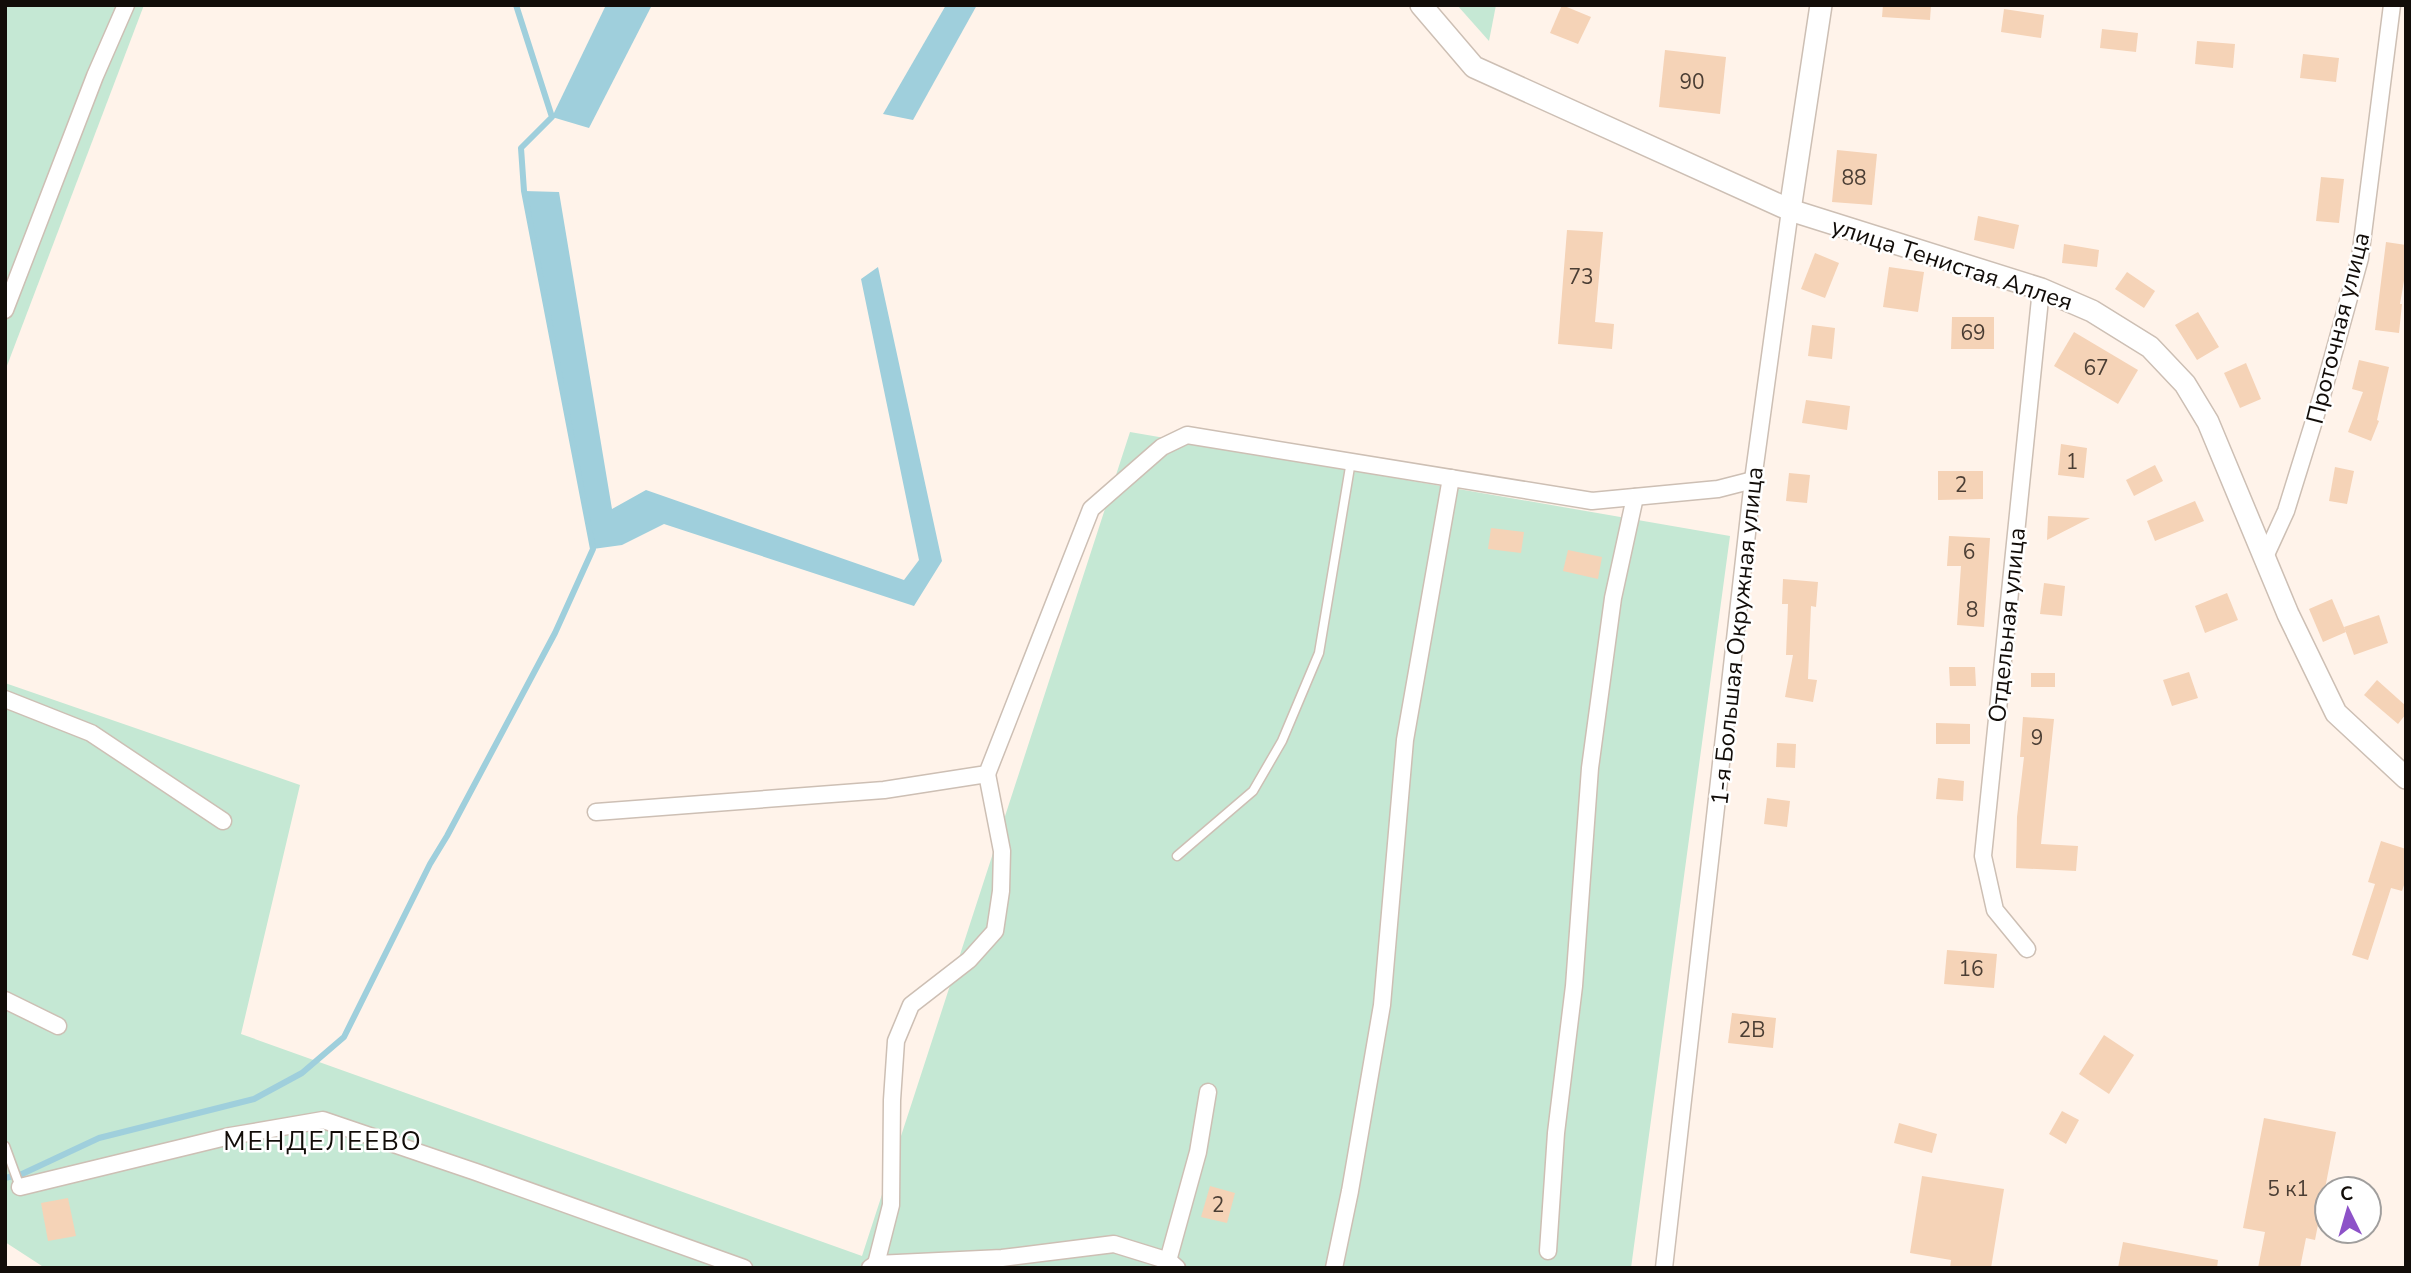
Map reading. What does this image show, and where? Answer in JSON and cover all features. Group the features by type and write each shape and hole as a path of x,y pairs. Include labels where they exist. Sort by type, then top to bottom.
{"main road":[{"name":"1-я Большая Окружная улица","path":"1790,210 1821,5"},
{"name":"улица Тенистая Аллея","path":"1430,9 1474,67 1790,210 2041,289 2092,311 2150,346 2185,384 2208,422 2263,559 2336,713 2406,778"}],"street":[{"path":"5,310 95,76 126,5"},
{"name":"Проточная улица","path":"2263,559 2286,511 2323,392 2360,258 2392,5"},
{"name":"1-я Большая Окружная улица","path":"1664,1268 1753,480 1790,210"},
{"name":"Отдельная улица","path":"2027,949 1995,910 1983,856 2041,289"},
{"path":"1208,1092 1198,1152 1171,1266 1114,1244 1002,1258 875,1267 891,1205 892,1100 896,1041 911,1005 969,960 995,931 1002,851 988,774 1091,509 1162,447 1187,435 1592,501 1718,489 1753,480"},
{"path":"1334,1268 1382,1005 1405,740 1451,478"},
{"path":"1548,1251 1556,1133 1574,986 1590,768 1613,598 1635,497"},
{"path":"5,699 91,733 223,821"},
{"path":"596,812 884,790 988,774"},
{"path":"5,1000 58,1026"},
{"path":"20,1187 230,1136 323,1120 744,1268"}],"lane":[{"path":"1177,856 1253,791 1282,741 1319,653 1351,461"},
{"path":"5,1146 20,1187"}],"green space":[{"path":"5,5 144,5 5,371"},
{"path":"1457,5 1496,5 1489,41"},
{"path":"1130,432 1730,536 1631,1268 45,1268 5,1242 5,683 300,785 241,1034 862,1256"}],"water":[{"path":"606,5 652,5 589,128 552,117"},
{"path":"946,5 977,5 913,120 883,114"},
{"path":"524,191 559,192 612,509 646,490 904,580 919,560 861,279 878,267 942,561 914,606 664,524 622,545 593,549"}],"building":[{"path":"1562,5 1591,17 1578,44 1550,33"},
{"path":"1883,5 1931,5 1930,20 1882,17"},
{"path":"2004,9 2044,15 2041,38 2001,32"},
{"path":"2102,29 2138,33 2136,52 2100,48"},
{"path":"2197,41 2235,44 2233,68 2195,64"},
{"path":"1665,50 1726,57 1720,114 1659,107"},
{"path":"2303,54 2339,58 2336,82 2300,78"},
{"path":"1837,150 1877,154 1872,205 1832,202"},
{"path":"2321,177 2344,179 2339,223 2316,221"},
{"path":"1978,216 2019,225 2014,249 1974,240"},
{"path":"1567,230 1603,232 1595,322 1614,324 1612,349 1558,344"},
{"path":"2386,242 2406,245 2399,333 2375,330"},
{"path":"2064,244 2099,250 2097,267 2062,263"},
{"path":"1815,253 1839,263 1825,298 1801,289"},
{"path":"1889,267 1924,272 1918,312 1883,307"},
{"path":"2127,272 2155,291 2144,308 2115,289"},
{"path":"2198,312 2219,347 2197,360 2175,325"},
{"path":"1952,317 1994,317 1994,349 1951,349"},
{"path":"1812,325 1835,328 1832,359 1808,356"},
{"path":"2074,332 2138,370 2118,404 2054,366"},
{"path":"2359,360 2389,367 2377,420 2379,421 2371,441 2348,432 2363,392 2352,389"},
{"path":"2246,363 2261,399 2240,408 2224,373"},
{"path":"1806,400 1850,406 1847,430 1802,423"},
{"path":"2061,444 2087,448 2084,478 2058,475"},
{"path":"2155,465 2163,481 2134,496 2126,480"},
{"path":"2335,467 2354,471 2347,504 2329,501"},
{"path":"1938,471 1983,471 1983,499 1938,500"},
{"path":"1789,473 1810,475 1807,503 1786,501"},
{"path":"2195,501 2204,521 2155,541 2147,521"},
{"path":"2048,516 2090,518 2047,540"},
{"path":"1491,528 1524,532 1521,553 1488,549"},
{"path":"1949,536 1990,538 1984,627 1957,625 1961,566 1947,566"},
{"path":"1568,550 1602,557 1598,579 1563,571"},
{"path":"1783,579 1818,582 1816,607 1811,606 1808,679 1817,680 1813,702 1785,697 1793,655 1786,655 1788,604 1782,604"},
{"path":"2044,583 2065,586 2062,616 2040,614"},
{"path":"2227,593 2238,620 2205,633 2195,606"},
{"path":"2332,599 2346,632 2323,642 2309,609"},
{"path":"2379,615 2388,643 2354,655 2344,627"},
{"path":"1949,667 1975,667 1976,686 1950,686"},
{"path":"2189,672 2198,698 2172,706 2163,680"},
{"path":"2031,673 2055,673 2055,687 2031,687"},
{"path":"2377,680 2406,706 2406,714 2398,724 2364,695"},
{"path":"2023,717 2054,719 2041,844 2078,846 2076,871 2016,868 2017,817 2024,757 2020,757"},
{"path":"1936,723 1970,724 1970,744 1936,744"},
{"path":"1777,743 1796,744 1795,768 1776,767"},
{"path":"1938,778 1964,781 1963,801 1936,799"},
{"path":"1767,798 1790,801 1787,827 1764,824"},
{"path":"2381,841 2406,849 2406,879 2402,891 2391,888 2368,960 2352,955 2375,884 2368,882"},
{"path":"1947,950 1997,954 1994,988 1944,984"},
{"path":"1732,1013 1776,1018 1773,1048 1728,1043"},
{"path":"2104,1035 2134,1055 2109,1094 2079,1074"},
{"path":"2062,1111 2079,1120 2066,1144 2049,1134"},
{"path":"2264,1118 2336,1132 2328,1175 2313,1175 2313,1240 2306,1238 2300,1268 2258,1268 2265,1232 2243,1228"},
{"path":"1899,1123 1937,1134 1932,1153 1894,1143"},
{"path":"1922,1176 2004,1189 1991,1268 1950,1268 1951,1260 1910,1253"},
{"path":"1210,1186 1235,1193 1227,1223 1201,1217"},
{"path":"68,1198 76,1236 48,1241 41,1203"},
{"path":"2123,1242 2218,1260 2217,1268 2118,1268"}],"waterway":[{"path":"5,1178 22,1174 99,1138 254,1099 302,1073 344,1037 430,864 555,633 593,549 524,191 521,148 552,117 516,5"}],"district":[{"name":"МЕНДЕЛЕЕВО","path":"323,1141"}]}
